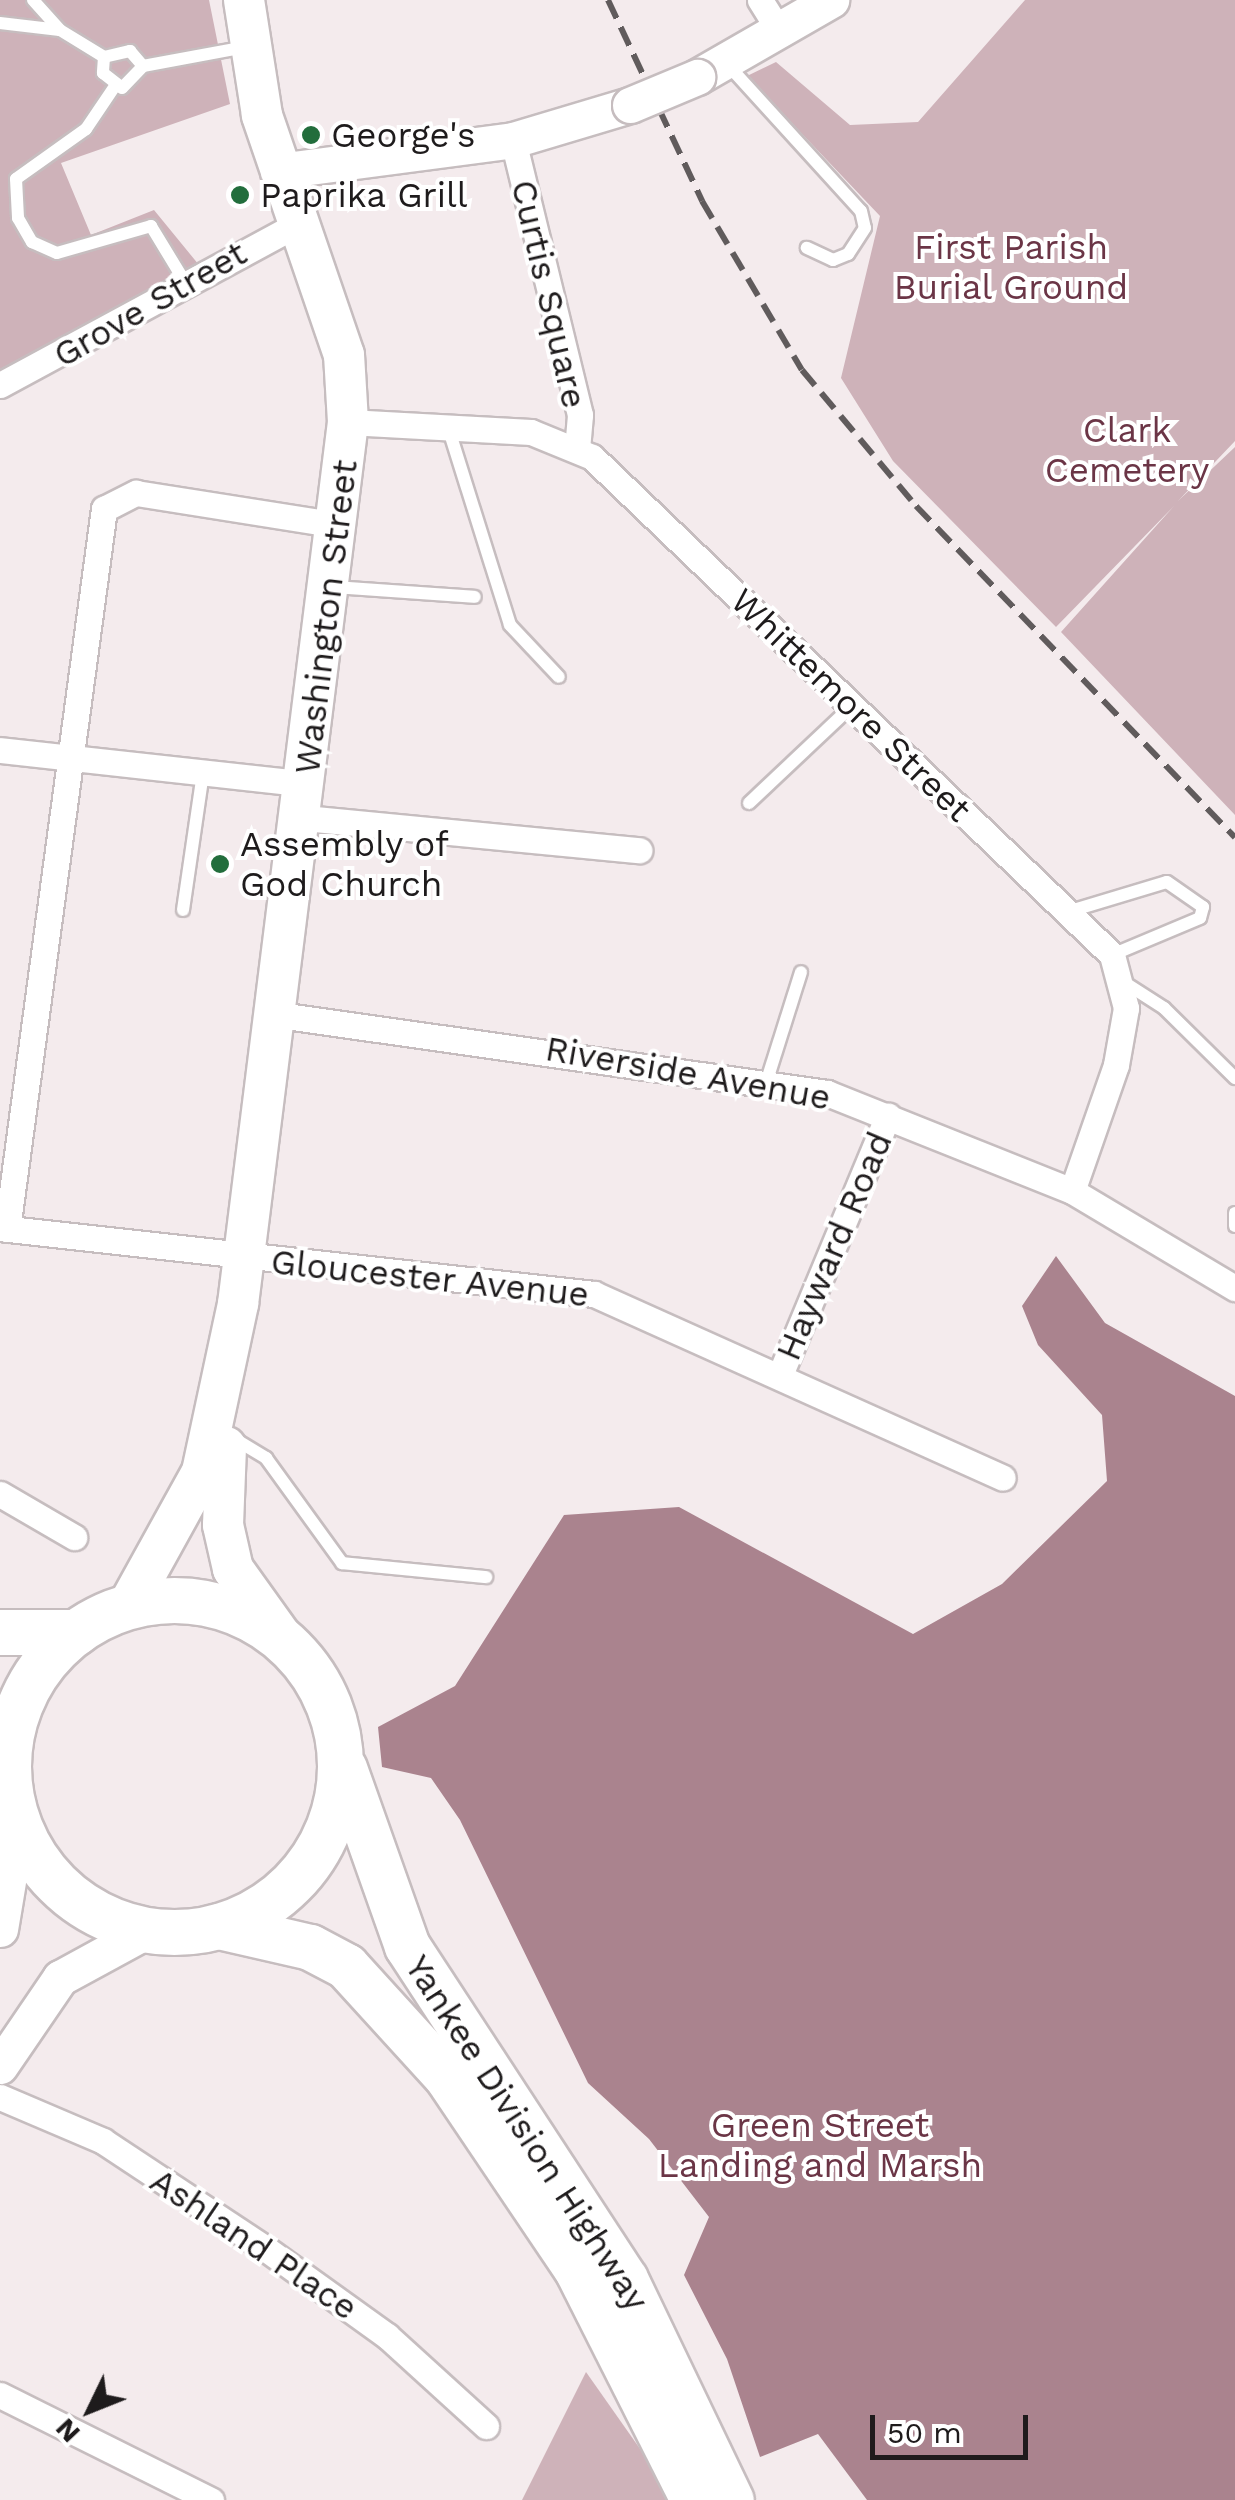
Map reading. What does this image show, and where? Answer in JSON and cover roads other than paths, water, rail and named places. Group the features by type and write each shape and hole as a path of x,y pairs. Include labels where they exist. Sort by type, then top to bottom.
{"highway":[{"path":"128,1606 228,1609 286,1644 325,1697 341,1759 334,1814 308,1866 274,1900 219,1926 148,1930 114,1921 57,1884 18,1821 4,1761 21,1701 76,1632 128,1606"},
{"path":"0,1632 76,1632"},
{"name":"Yankee Division Highway","path":"341,1759 407,1946 625,2279 732,2500"},
{"name":"Yankee Division Highway","path":"219,1926 310,1947 346,1966 447,2077 576,2268 693,2500"}],"main road":[{"name":"Washington Street","path":"128,1606 202,1472 238,1304 279,1015 348,422 344,355 300,223 278,171 248,46 244,0"},
{"name":"Washington Street","path":"227,1434 229,1556 286,1644"}],"street":[{"path":"760,0 781,34"},
{"path":"278,171 513,140 630,105 712,71 781,34 830,0"},
{"name":"Curtis Square","path":"513,140 580,415 577,448"},
{"name":"Grove Street","path":"0,385 188,288 300,223"},
{"name":"Whittemore Street","path":"348,422 532,432 577,448 854,704 1112,955 1122,981 1116,1065 1072,1191"},
{"path":"3,1229 104,509 117,496 229,502 337,526"},
{"path":"0,750 202,773 305,801 639,850"},
{"name":"Riverside Avenue","path":"279,1015 767,1080 888,1116 1072,1191 1235,1288"},
{"name":"Hayward Road","path":"780,1375 888,1116"},
{"name":"Gloucester Avenue","path":"3,1229 594,1294 1003,1478"},
{"name":"Washington Street","path":"227,1434 238,1304"},
{"path":"0,1494 74,1537"},
{"path":"0,1929 18,1821"},
{"path":"0,2066 60,1978 148,1930"},
{"name":"Ashland Place","path":"0,2096 103,2141 266,2250 386,2336 486,2426"},
{"path":"0,2395 211,2500"}],"lane":[{"path":"33,0 60,30 104,57 115,86"},
{"path":"0,23 60,30"},
{"path":"142,66 248,46"},
{"path":"104,57 125,50 142,66"},
{"path":"142,66 136,81 115,86 86,129 16,179 18,218 32,242 57,252 152,226 188,288"},
{"path":"712,71 861,212 865,228 848,254 834,260 807,248"},
{"path":"448,428 510,626 558,677"},
{"path":"330,587 475,597"},
{"path":"749,804 854,704"},
{"path":"183,910 202,773"},
{"path":"1067,912 1167,882 1203,906 1200,918 1112,955"},
{"path":"767,1080 801,972"},
{"path":"1122,981 1164,1008 1235,1078"},
{"path":"1235,1212 1235,1226"},
{"path":"227,1434 266,1458 342,1563 486,1577"}],"railway":[{"path":"608,0 702,201 802,370 916,506 1235,838"}],"place":[{"name":"George's","path":"311,135"},
{"name":"Paprika Grill","path":"240,195"},
{"name":"Assembly of God Church","path":"220,864"}],"park label":[{"name":"First Parish Burial Ground","path":"1011,267"},
{"name":"Clark Cemetery","path":"1127,450"},
{"name":"Green Street Landing and Marsh","path":"820,2145"}]}
